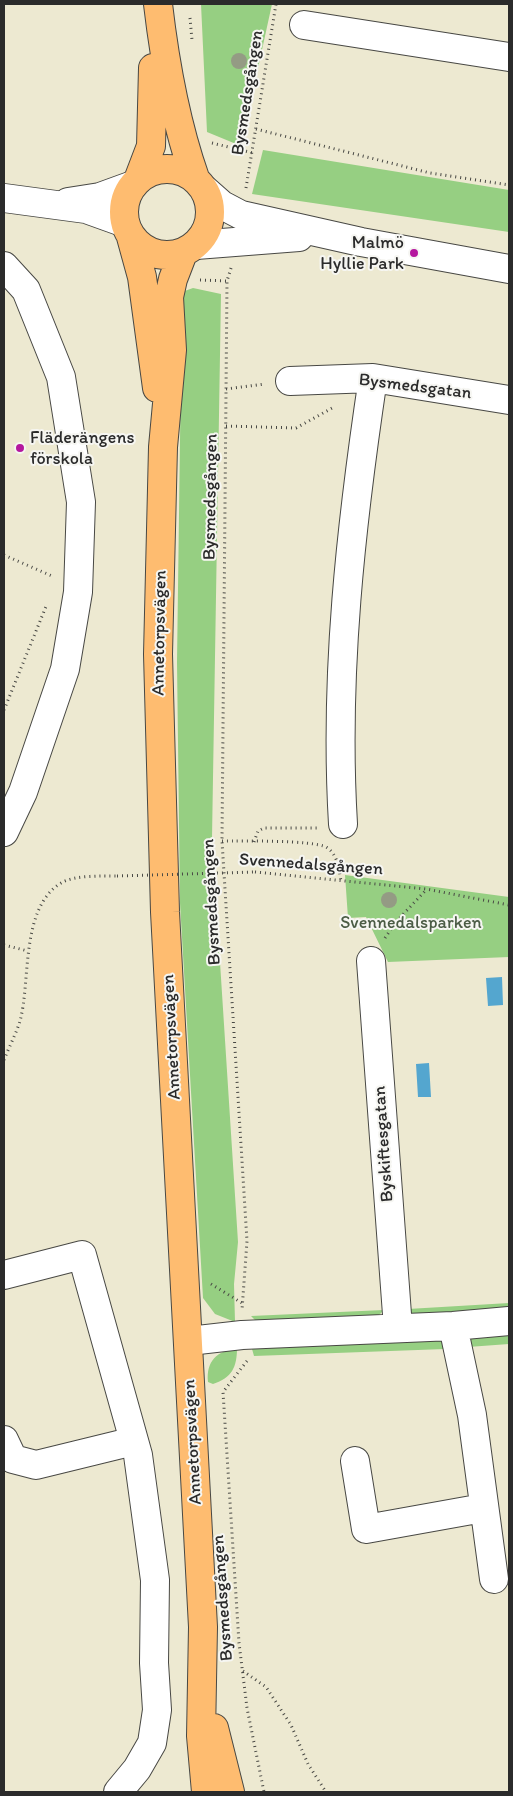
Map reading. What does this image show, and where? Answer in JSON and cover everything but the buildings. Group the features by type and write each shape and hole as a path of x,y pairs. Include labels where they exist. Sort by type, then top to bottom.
{"main road":[{"path":"157,4 172,99 183,145 210,204 210,219 206,234 189,249 168,256 156,255 142,248 128,230 126,198 151,146 157,4"},
{"path":"135,182 158,169 174,169 200,184"},
{"name":"Annetorpsvägen","path":"128,230 142,277 155,366 163,447"},
{"name":"Annetorpsvägen","path":"189,249 175,272 169,297 172,350 163,447 158,654 165,892 203,1628 215,1733 230,1792"},
{"name":"Annetorpsvägen","path":"203,1628 201,1736 206,1792"}],"street":[{"path":"304,25 509,58"},
{"path":"54,204 100,196 135,182"},
{"path":"200,184 222,205 241,214 414,253 509,268"},
{"path":"4,198 86,209 128,230"},
{"path":"189,249 235,242 330,235"},
{"path":"4,266 26,290 61,376 81,502 78,586 65,669 24,792 4,832"},
{"name":"Bysmedsgatan","path":"290,381 509,400"},
{"path":"343,824 341,785 345,620 354,517 371,387"},
{"name":"Byskiftesgatan","path":"371,961 398,1328"},
{"path":"4,1275 82,1255 134,1441 155,1580 154,1663 157,1710 152,1743 137,1769 118,1792"},
{"path":"189,1341 242,1335 453,1326 509,1321"},
{"path":"453,1326 472,1415 494,1579"},
{"path":"4,1440 13,1459 36,1465 134,1441"},
{"path":"355,1461 366,1528 484,1508"}],"path":[{"name":"Bysmedsgången","path":"241,214 276,4"},
{"path":"256,129 430,173 509,185"},
{"name":"Bysmedsgången","path":"235,242 234,259 227,281 222,841 247,1241 242,1304 242,1335 247,1362 223,1392 243,1671 247,1708 264,1792"},
{"path":"226,389 290,381"},
{"path":"226,426 296,428 371,387"},
{"path":"4,555 78,586"},
{"path":"4,710 51,596"},
{"path":"254,842 258,831 264,828 333,828 343,824"},
{"path":"222,841 310,844 327,848 336,857 341,881"},
{"name":"Svennedalsgången","path":"4,1060 20,1021 28,951 40,903 61,882 90,876 255,872 426,889 509,905"},
{"path":"371,961 395,923 426,889"},
{"path":"4,945 28,951"},
{"path":"243,1671 266,1686 291,1726 308,1764 326,1792"}],"green space":[{"path":"201,4 272,4 241,146 207,132"},
{"path":"263,150 509,190 509,232 252,194"},
{"path":"193,288 221,294 212,838 238,1242 234,1284 235,1322 215,1314 203,1298 180,903 177,662 182,292"},
{"name":"Svennedalsparken","path":"345,875 509,897 509,957 388,962 366,917 348,918"},
{"path":"509,1303 509,1310 411,1314 408,1309"},
{"path":"384,1310 377,1317 256,1321 251,1316"},
{"path":"509,1334 509,1344 468,1347 467,1340 472,1337"},
{"path":"444,1340 445,1349 254,1356 252,1349"},
{"path":"237,1348 236,1361 229,1375 225,1379 213,1384 208,1382 209,1368 214,1358 230,1349"}],"water":[{"path":"502,977 503,1005 488,1006 486,978"},
{"path":"429,1063 431,1097 418,1097 416,1064"}],"place":[{"name":"Malmö Hyllie Park","path":"414,253"},
{"name":"Fläderängens förskola","path":"20,448"}]}
